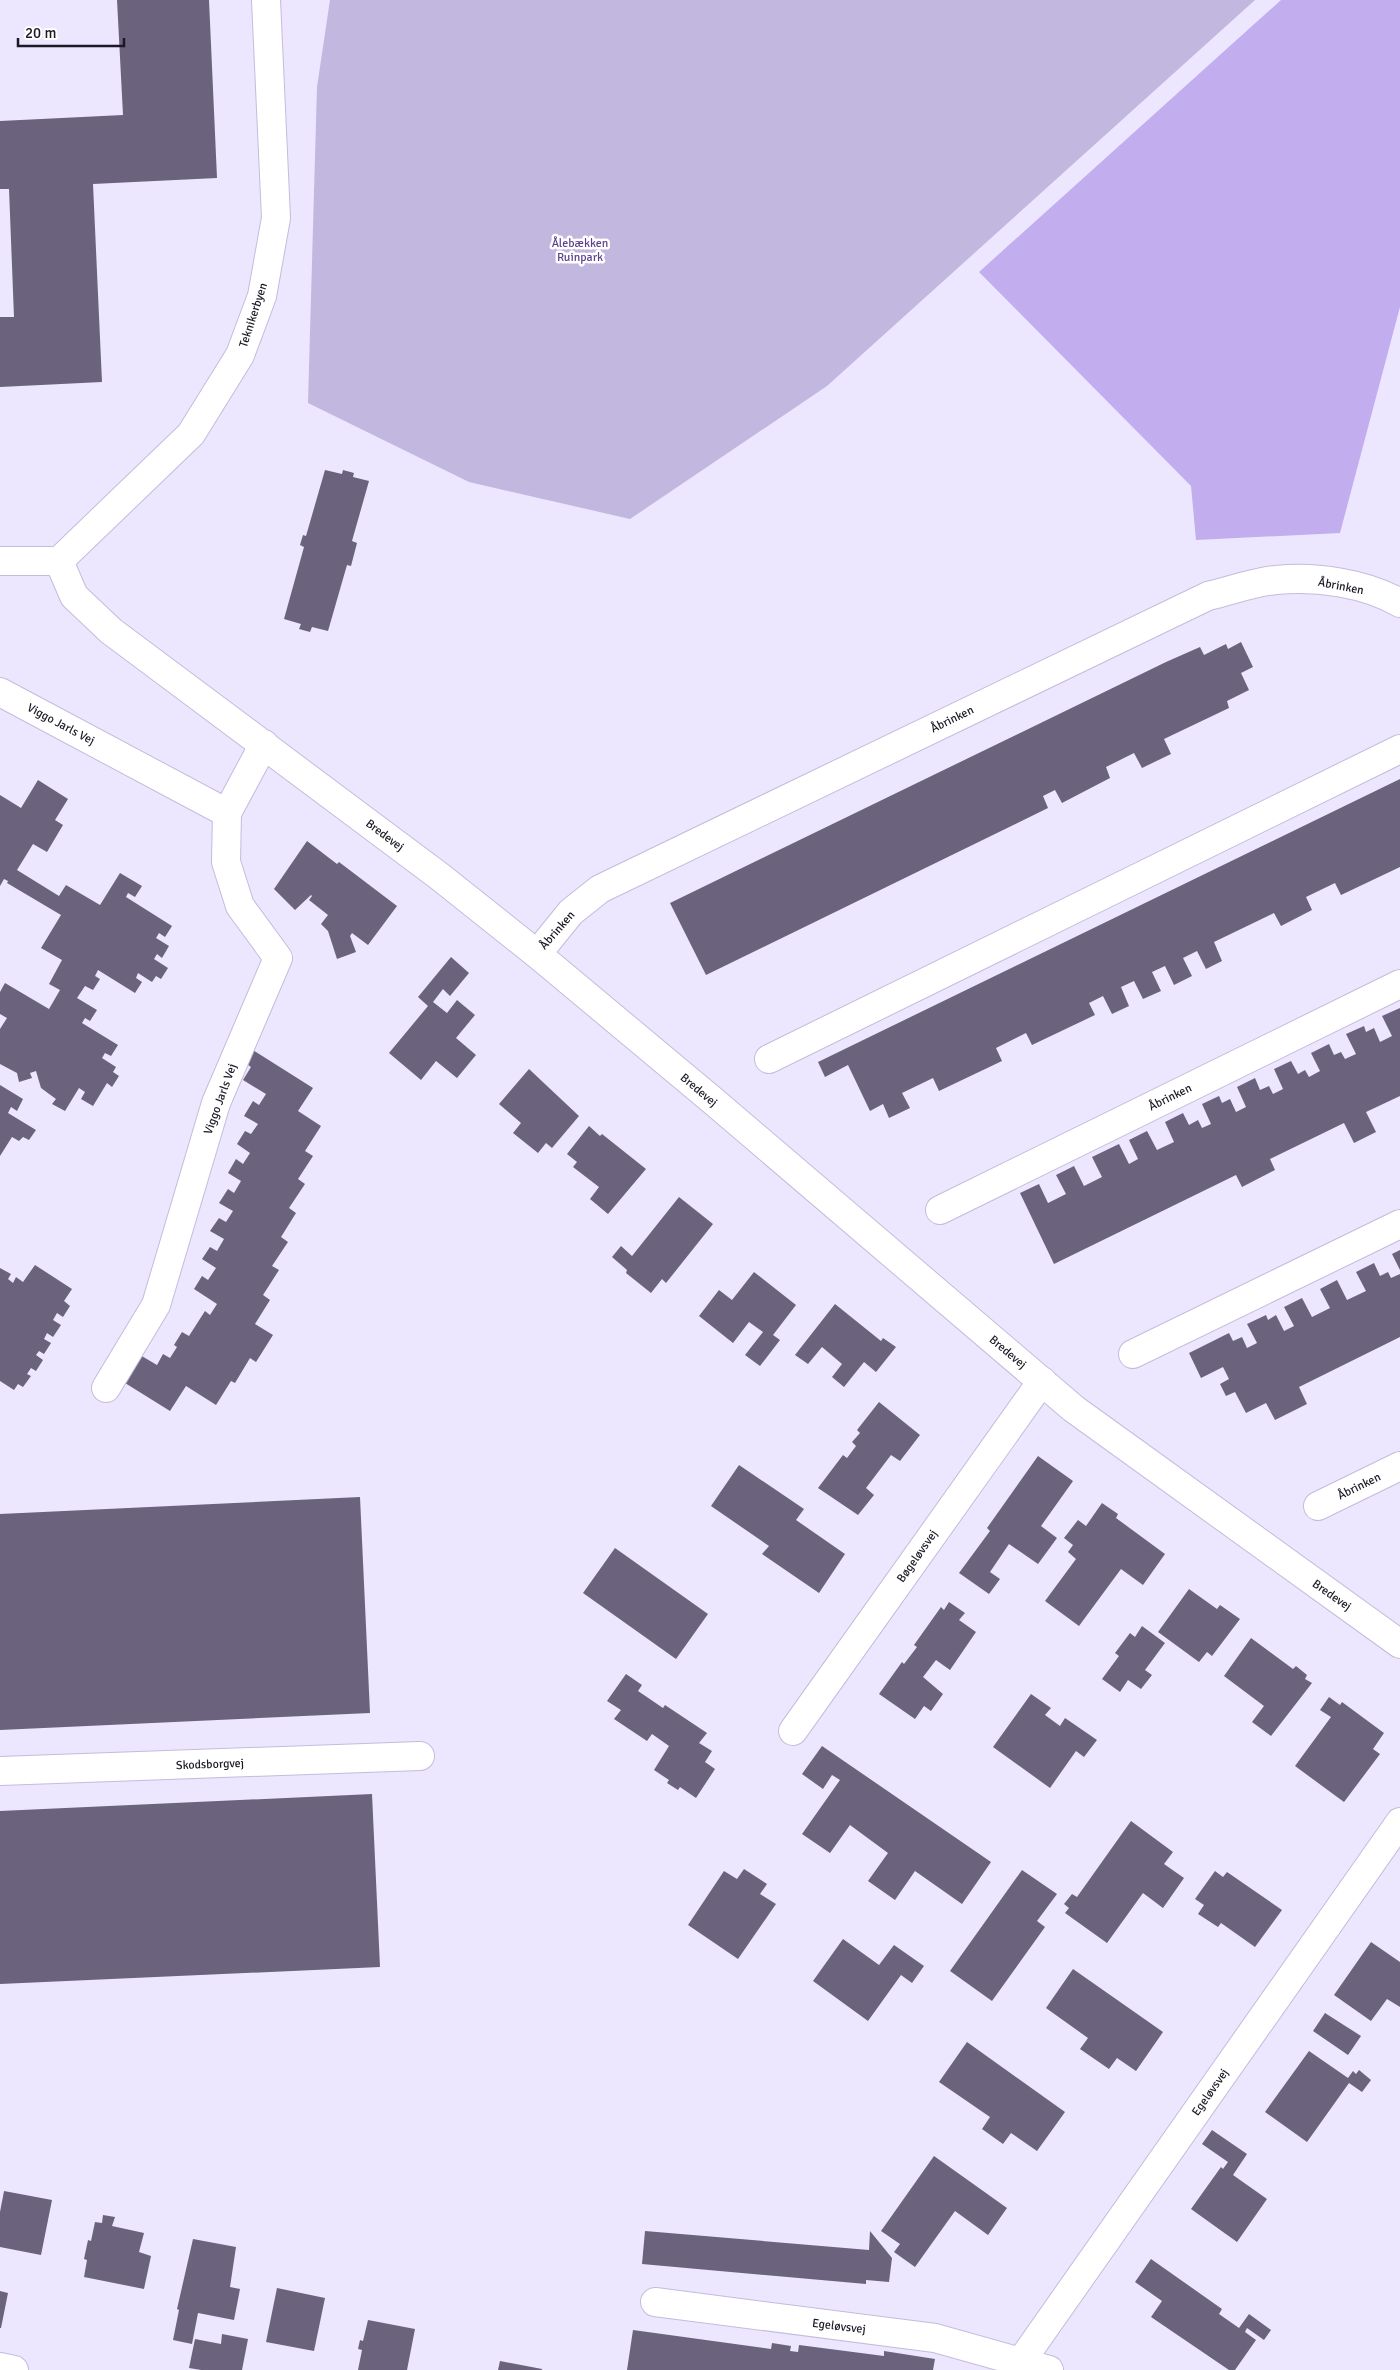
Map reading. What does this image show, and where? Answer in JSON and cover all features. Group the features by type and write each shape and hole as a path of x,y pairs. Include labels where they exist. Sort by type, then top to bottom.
{"street":[{"name":"Teknikerbyen","path":"59,561 191,434 240,355 262,296 276,218 266,0"},
{"path":"0,562 59,561"},
{"name":"Bredevej","path":"59,561 74,596 112,631 439,876 537,954 712,1100 1074,1409 1400,1644"},
{"name":"Åbrinken","path":"537,954 571,912 600,888 1208,596 1276,580 1324,580 1384,594 1400,603"},
{"name":"Viggo Jarls Vej","path":"0,692 227,813"},
{"name":"Viggo Jarls Vej","path":"106,1388 156,1305 216,1102 278,958 240,906 226,862 227,813 264,744"},
{"path":"769,1059 1400,749"},
{"name":"Åbrinken","path":"940,1210 1400,984"},
{"path":"1134,1354 1400,1224"},
{"name":"Bøgeløvsvej","path":"793,1731 1042,1381"},
{"name":"Åbrinken","path":"1318,1506 1400,1466"},
{"name":"Skodsborgvej","path":"0,1772 420,1756"},
{"name":"Egeløvsvej","path":"655,2302 936,2338 1018,2366 1400,1822"},
{"path":"1018,2366 1049,2370"},
{"path":"0,2367 14,2370"}],"green space":[{"name":"Ålebækken Ruinpark","path":"330,0 1255,0 827,386 630,519 469,482 308,403 317,87"}],"shaded area":[{"path":"1281,0 1400,0 1400,307 1340,533 1196,540 1191,486 979,272"}],"building":[{"path":"117,0 209,0 217,178 93,184 102,382 0,387 0,317 14,317 9,189 0,189 0,121 123,115"},
{"path":"325,470 342,474 343,470 354,473 353,477 369,481 352,541 357,543 351,566 347,565 328,631 312,627 310,632 299,629 301,624 284,619 304,547 300,545 303,535 306,536"},
{"path":"1241,642 1253,667 1241,673 1249,690 1227,701 1229,708 1164,739 1171,754 1142,768 1134,753 1106,767 1110,778 1062,803 1055,790 1043,796 1048,808 706,975 670,903 1166,662 1200,647 1204,655 1226,644 1228,649"},
{"path":"1400,779 1400,867 1341,895 1335,883 1306,897 1312,910 1281,926 1274,913 1214,942 1222,961 1206,969 1197,951 1183,958 1192,976 1174,985 1165,966 1152,972 1161,991 1143,999 1134,981 1121,987 1129,1006 1112,1014 1103,996 1089,1003 1095,1015 1032,1045 1026,1033 996,1048 1002,1061 939,1091 933,1078 902,1093 910,1108 889,1118 883,1104 870,1111 848,1065 825,1077 818,1062"},
{"path":"38,780 68,799 55,820 63,825 47,852 33,844 17,870 59,896 66,885 100,905 120,873 142,886 135,897 128,893 126,897 172,926 165,937 159,933 156,938 169,946 162,958 157,954 154,959 168,968 161,979 156,976 152,982 138,973 136,978 142,982 135,993 98,970 95,976 100,979 93,990 85,986 77,998 97,1010 90,1021 85,1018 82,1023 118,1045 111,1056 105,1053 102,1058 116,1067 113,1072 119,1076 112,1087 107,1083 93,1106 81,1099 85,1092 79,1088 65,1111 52,1104 56,1099 41,1088 36,1071 30,1073 32,1078 19,1082 17,1073 0,1064 0,1029 7,1018 0,1014 0,992 5,983 49,1009 60,990 49,984 62,960 41,948 61,915 7,883 8,881 4,879 0,886 0,795 21,808"},
{"path":"307,841 337,864 339,862 397,906 368,945 352,933 350,936 356,952 337,959 328,931 321,924 328,915 309,900 312,896 295,910 274,889"},
{"path":"451,957 469,973 450,996 443,989 433,1002 447,1013 457,1000 475,1015 456,1038 476,1055 457,1078 436,1061 421,1080 389,1053 428,1006 418,997"},
{"path":"1400,1008 1400,1096 1366,1112 1376,1132 1354,1143 1344,1123 1270,1159 1275,1170 1242,1187 1236,1175 1054,1264 1020,1193 1039,1184 1048,1203 1066,1194 1056,1175 1074,1166 1084,1186 1102,1177 1092,1157 1119,1144 1129,1164 1138,1159 1129,1140 1147,1131 1157,1150 1174,1142 1165,1122 1183,1113 1189,1125 1198,1120 1202,1128 1211,1124 1202,1104 1219,1096 1222,1103 1230,1099 1236,1112 1246,1107 1237,1087 1255,1078 1260,1090 1269,1086 1273,1094 1283,1089 1274,1069 1291,1061 1298,1074 1305,1070 1309,1077 1320,1071 1311,1053 1329,1044 1334,1055 1341,1052 1345,1059 1356,1054 1346,1034 1364,1026 1366,1032 1374,1028 1380,1042 1392,1036 1382,1016"},
{"path":"253,1050 313,1088 298,1111 321,1126 305,1151 313,1156 298,1179 305,1184 289,1208 296,1213 281,1237 288,1242 272,1266 279,1270 263,1295 270,1300 255,1324 273,1335 256,1362 250,1358 235,1383 231,1381 216,1405 186,1386 170,1411 117,1378 140,1355 157,1365 163,1354 170,1358 177,1347 174,1345 182,1332 189,1336 205,1311 210,1315 217,1304 194,1289 202,1276 208,1280 216,1268 202,1259 210,1247 217,1251 224,1239 210,1231 219,1218 226,1222 233,1211 219,1203 228,1189 234,1193 241,1181 228,1173 236,1159 243,1164 250,1153 237,1144 245,1131 251,1134 258,1124 244,1116 253,1101 259,1105 266,1094 243,1080 251,1067 245,1063"},
{"path":"529,1069 579,1116 552,1148 546,1143 538,1153 513,1133 521,1123 499,1104"},
{"path":"0,1085 23,1099 17,1111 11,1107 8,1113 36,1130 29,1140 23,1137 19,1141 12,1137 0,1156"},
{"path":"589,1126 646,1169 608,1214 590,1199 599,1187 573,1167 577,1162 567,1154"},
{"path":"679,1197 713,1224 666,1283 662,1279 651,1293 626,1273 627,1270 612,1257 621,1246 632,1256"},
{"path":"1400,1250 1400,1270 1392,1254"},
{"path":"1374,1263 1380,1276 1388,1272 1391,1278 1400,1274 1400,1337 1299,1387 1307,1404 1275,1420 1266,1403 1246,1413 1235,1392 1226,1396 1220,1384 1229,1379 1223,1367 1201,1378 1189,1353 1229,1333 1233,1341 1242,1337 1247,1348 1257,1343 1247,1324 1266,1315 1268,1320 1276,1315 1284,1331 1294,1326 1284,1307 1302,1298 1312,1317 1330,1308 1320,1289 1337,1280 1347,1300 1366,1291 1356,1272"},
{"path":"35,1265 72,1289 64,1301 70,1306 63,1317 57,1313 53,1320 61,1325 53,1337 47,1333 44,1339 51,1343 44,1354 39,1351 36,1355 43,1360 36,1371 31,1368 27,1374 31,1376 23,1387 18,1384 14,1390 0,1381 0,1268 11,1274 8,1279 13,1283 16,1277 23,1282"},
{"path":"754,1272 796,1305 773,1335 780,1340 760,1366 745,1355 763,1332 749,1322 733,1343 699,1316 719,1290 732,1300"},
{"path":"835,1304 881,1341 883,1338 896,1347 876,1372 864,1362 844,1387 832,1377 842,1364 822,1347 808,1364 795,1355"},
{"path":"879,1402 920,1435 900,1461 891,1455 866,1488 874,1495 858,1515 818,1488 843,1455 847,1458 856,1446 852,1442 860,1433 857,1430"},
{"path":"1038,1456 1073,1481 1041,1526 1057,1538 1038,1564 1009,1544 990,1572 1000,1579 989,1594 959,1573 990,1531 987,1528"},
{"path":"739,1465 804,1509 796,1520 845,1554 819,1593 762,1554 769,1546 711,1506"},
{"path":"360,1497 370,1713 0,1730 0,1514"},
{"path":"1102,1503 1118,1514 1116,1518 1165,1554 1143,1585 1121,1569 1079,1626 1045,1601 1076,1559 1068,1552 1073,1545 1064,1538 1078,1520 1086,1526"},
{"path":"615,1548 708,1614 676,1659 583,1593"},
{"path":"1189,1589 1217,1609 1220,1605 1240,1619 1212,1656 1207,1652 1199,1662 1158,1632"},
{"path":"949,1602 965,1613 959,1620 976,1632 950,1670 936,1660 923,1677 943,1694 931,1711 924,1706 915,1719 879,1694 902,1662 904,1664 917,1647 914,1645 941,1607 944,1610"},
{"path":"1142,1626 1165,1643 1145,1670 1152,1675 1141,1689 1128,1680 1120,1692 1102,1679 1119,1656 1115,1653 1130,1633 1135,1637"},
{"path":"1251,1638 1293,1669 1296,1666 1307,1675 1305,1679 1312,1683 1271,1736 1252,1722 1264,1706 1224,1676"},
{"path":"626,1674 642,1685 638,1691 663,1708 665,1705 707,1733 699,1743 712,1751 705,1762 715,1769 696,1798 680,1787 678,1790 667,1783 669,1780 654,1770 669,1746 652,1734 647,1741 614,1719 621,1710 607,1701"},
{"path":"1031,1694 1051,1708 1045,1715 1060,1726 1065,1718 1097,1740 1084,1757 1076,1751 1050,1788 993,1747"},
{"path":"1329,1697 1340,1705 1342,1702 1384,1733 1373,1749 1380,1754 1344,1802 1295,1766 1331,1717 1320,1710"},
{"path":"822,1746 991,1862 962,1904 915,1871 895,1900 868,1881 888,1853 850,1825 830,1853 802,1834 840,1780 832,1775 823,1789 802,1774"},
{"path":"372,1794 380,1967 0,1984 0,1811"},
{"path":"1131,1821 1173,1852 1164,1864 1184,1878 1163,1908 1143,1893 1107,1943 1065,1913 1069,1908 1064,1904 1072,1894 1077,1897"},
{"path":"744,1869 767,1884 760,1894 776,1904 738,1959 688,1925 724,1871 737,1879"},
{"path":"1022,1870 1057,1894 1037,1921 1045,1927 992,2001 950,1971"},
{"path":"1215,1871 1223,1877 1227,1872 1282,1910 1255,1947 1221,1923 1218,1927 1198,1914 1204,1905 1195,1899"},
{"path":"843,1939 879,1965 894,1945 924,1966 912,1983 901,1975 868,2021 813,1981"},
{"path":"1371,1942 1400,1962 1400,2007 1387,1999 1371,2021 1334,1995"},
{"path":"1073,1969 1163,2032 1136,2071 1117,2058 1109,2069 1080,2049 1088,2038 1046,2008"},
{"path":"1325,2013 1361,2036 1348,2055 1313,2031"},
{"path":"967,2042 1065,2112 1037,2151 1011,2133 1003,2144 982,2129 990,2117 939,2082"},
{"path":"1309,2051 1348,2078 1353,2071 1356,2074 1359,2070 1371,2080 1362,2092 1349,2083 1307,2142 1265,2112"},
{"path":"1212,2130 1247,2154 1233,2175 1267,2199 1237,2242 1191,2209 1221,2167 1223,2169 1228,2162 1202,2144"},
{"path":"934,2156 1007,2208 988,2235 955,2211 915,2267 894,2252 900,2244 881,2231"},
{"path":"4,2191 52,2200 41,2255 0,2247 0,2212"},
{"path":"103,2215 115,2217 112,2226 144,2233 139,2252 151,2256 144,2289 84,2277 87,2260 84,2259 88,2240 91,2241 95,2222 102,2223"},
{"path":"645,2231 869,2250 870,2231 892,2258 889,2282 866,2280 866,2284 642,2264"},
{"path":"193,2239 236,2247 230,2287 240,2289 234,2320 198,2313 192,2344 173,2340 179,2310 177,2309"},
{"path":"1151,2259 1222,2309 1219,2314 1239,2328 1249,2314 1271,2330 1264,2340 1247,2328 1245,2332 1256,2340 1235,2370 1229,2370 1151,2317 1162,2301 1135,2282"},
{"path":"277,2288 325,2298 314,2351 266,2342"},
{"path":"0,2291 8,2293 1,2328 0,2328"},
{"path":"368,2320 415,2329 407,2370 358,2370 362,2350 358,2349 360,2340 363,2341"},
{"path":"633,2330 771,2349 772,2343 791,2346 790,2351 798,2352 799,2345 884,2356 884,2351 935,2359 933,2370 627,2370"},
{"path":"222,2334 248,2339 242,2370 201,2370 189,2368 195,2339 221,2344"},
{"path":"500,2361 542,2369 542,2370 498,2370"}]}
